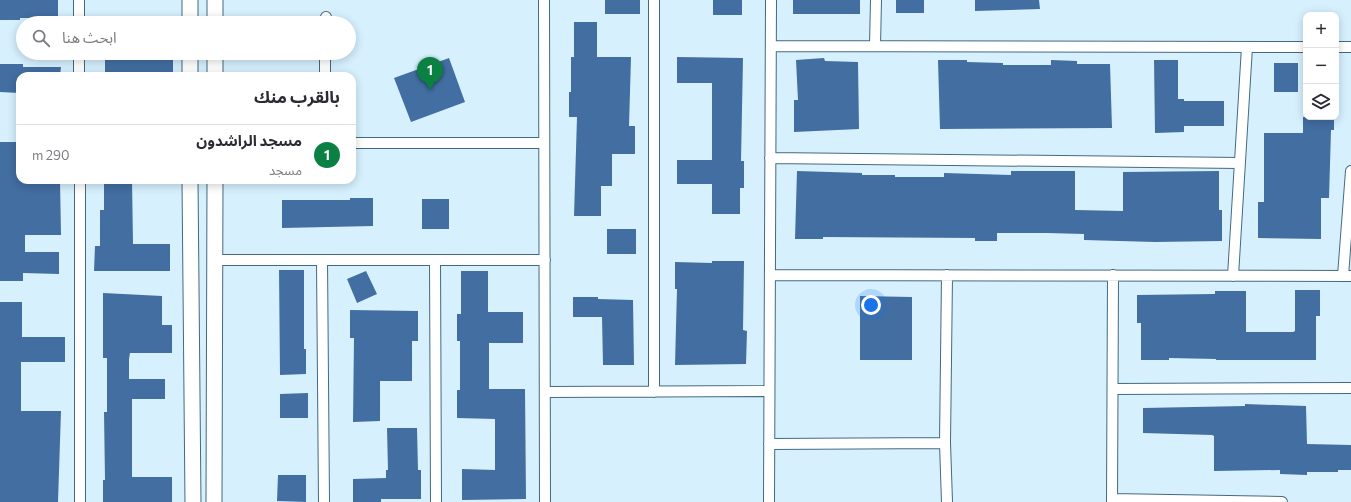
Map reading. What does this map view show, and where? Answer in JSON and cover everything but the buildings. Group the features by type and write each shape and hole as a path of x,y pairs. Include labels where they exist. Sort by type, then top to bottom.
{"street":[{"path":"79,0 79,16"},
{"path":"190,0 190,16"},
{"path":"215,0 215,16"},
{"path":"544,0 545,502"},
{"path":"654,0 654,392"},
{"path":"768,502 771,0"},
{"path":"875,46 876,0"},
{"path":"771,46 1303,47"},
{"path":"1233,276 1246,47"},
{"path":"1339,47 1351,47"},
{"path":"79,60 79,72"},
{"path":"190,60 190,72"},
{"path":"215,60 215,72"},
{"path":"325,60 325,72"},
{"path":"356,143 544,143"},
{"path":"770,158 1240,163"},
{"path":"770,274 1347,276 1351,171"},
{"path":"80,184 80,502"},
{"path":"190,184 193,502"},
{"path":"214,502 215,184"},
{"path":"214,260 545,260"},
{"path":"322,260 324,502"},
{"path":"435,260 436,502"},
{"path":"947,275 945,443 947,502"},
{"path":"1113,275 1112,500 1282,502"},
{"path":"1113,390 1351,388"},
{"path":"545,392 769,391"},
{"path":"769,444 945,443"}],"place":[{"name":"مسجد الراشدون","path":"430,90"}]}
